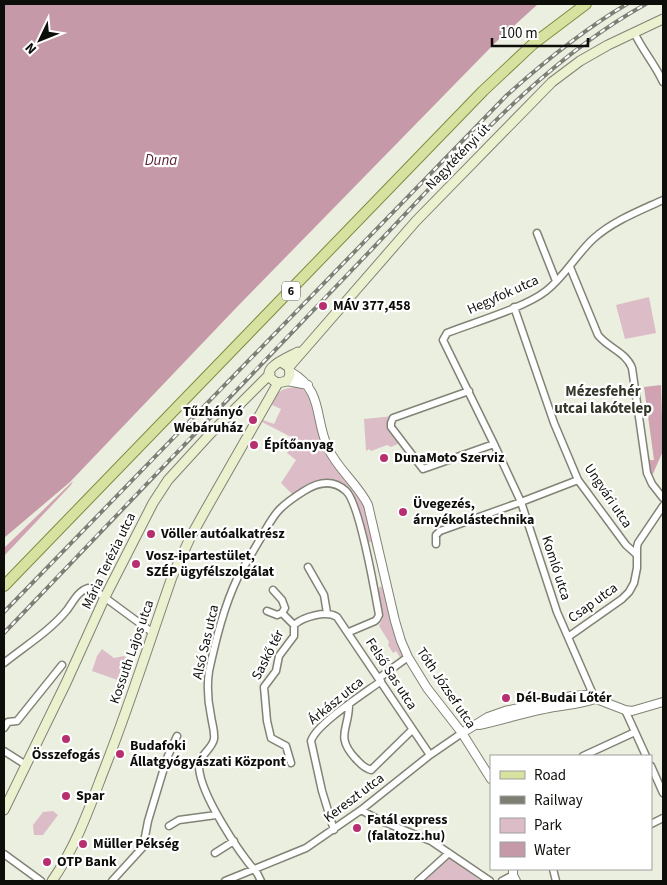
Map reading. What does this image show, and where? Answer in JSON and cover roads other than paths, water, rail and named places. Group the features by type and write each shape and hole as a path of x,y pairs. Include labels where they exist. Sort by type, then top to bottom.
{"main road":[{"name":"6","path":"4,586 483,91 533,44 586,4"},
{"name":"Nagytétényi út","path":"303,349 272,366 277,380 290,370 303,349 341,308 392,247 552,82 580,61 663,19"},
{"path":"281,362 290,370"},
{"name":"Mária Terézia utca","path":"4,810 105,597 160,492 210,434 251,392 277,380"},
{"name":"Kossuth Lajos utca","path":"52,881 81,828 123,723 172,577 190,538 277,380"}],"street":[{"path":"634,32 657,67 663,82"},
{"name":"Hegyfok utca","path":"444,336 447,333 540,295 556,282 603,230 663,200"},
{"path":"537,233 556,282"},
{"path":"570,267 598,335 626,357 632,368 647,473 652,484 663,498"},
{"name":"Ungvári utca","path":"514,307 554,423 578,480 626,545 636,554"},
{"name":"Komló utca","path":"444,336 443,340 521,502 557,612 595,699"},
{"path":"290,370 308,385"},
{"path":"277,380 308,385"},
{"name":"Tóth József utca","path":"308,385 315,398 320,424 328,448 368,505 398,632 408,657 427,688 462,733 490,776"},
{"path":"469,391 393,418 391,427 423,469 494,444"},
{"path":"436,544 436,535 440,531 578,480"},
{"name":"Alsó Sas utca","path":"261,881 216,814 204,788 199,769 199,762 214,738 208,692 209,673 228,600 238,577 272,518 280,508 302,492 323,483 334,484 347,492 351,498 356,511 373,581"},
{"name":"Csap utca","path":"568,636 622,599 629,592 636,575 637,547 642,535 663,506"},
{"path":"294,625 298,621 327,613 324,595 308,567"},
{"path":"349,632 378,619 379,615 373,581 386,578"},
{"path":"4,663 48,628 85,588 92,588 153,633"},
{"name":"Saskő tér","path":"268,611 277,615 282,613 285,608 282,600 273,590"},
{"name":"Saskő tér","path":"282,613 294,625 294,636 279,656 276,671 264,687 267,721 271,738 286,746 291,763"},
{"name":"Felső Sas utca","path":"327,613 338,617 349,632 430,755"},
{"name":"Árkász utca","path":"334,830 322,791 311,741 327,722 408,657"},
{"path":"4,728 8,722 17,720 62,665"},
{"path":"462,733 474,726 526,712 560,705 584,703 595,699 632,711 663,702"},
{"path":"349,705 344,741 348,751 365,768 371,770 412,730"},
{"path":"625,710 646,755"},
{"path":"585,755 635,732"},
{"name":"Kereszt utca","path":"225,881 306,848 334,830 430,755 462,733"},
{"path":"112,881 143,847 148,821 167,758 177,736"},
{"path":"4,751 26,765"},
{"path":"652,768 663,793"},
{"path":"361,810 379,820 431,841 490,881"},
{"path":"169,826 179,820 216,814"},
{"path":"215,853 234,841"},
{"path":"418,881 449,853"},
{"path":"4,854 40,880"},
{"path":"502,881 514,875"}],"water":[{"name":"Duna","path":"4,4 538,4 496,42 236,308 70,482 4,538"}],"railway":[{"path":"4,612 507,95 565,46 627,4"},
{"path":"4,633 501,115 570,55 607,28 646,4"}],"place":[{"name":"MÁV 377,458","path":"323,306"},
{"name":"Tűzhányó Webáruház","path":"253,420"},
{"name":"Építőanyag","path":"254,445"},
{"name":"DunaMoto Szerviz","path":"384,458"},
{"name":"Üvegezés, árnyékolástechnika","path":"403,512"},
{"name":"Völler autóalkatrész","path":"151,534"},
{"name":"Vosz-ipartestület, SZÉP ügyfélszolgálat","path":"136,564"},
{"name":"Dél-Budai Lőtér","path":"506,698"},
{"name":"Összefogás","path":"66,739"},
{"name":"Budafoki Állatgyógyászati Központ","path":"120,754"},
{"name":"Spar","path":"66,796"},
{"name":"Fatál express (falatozz.hu)","path":"357,828"},
{"name":"Müller Pékség","path":"83,844"},
{"name":"OTP Bank","path":"47,862"}],"district":[{"name":"Mézesfehér utcai lakótelep","path":"603,400"}]}
